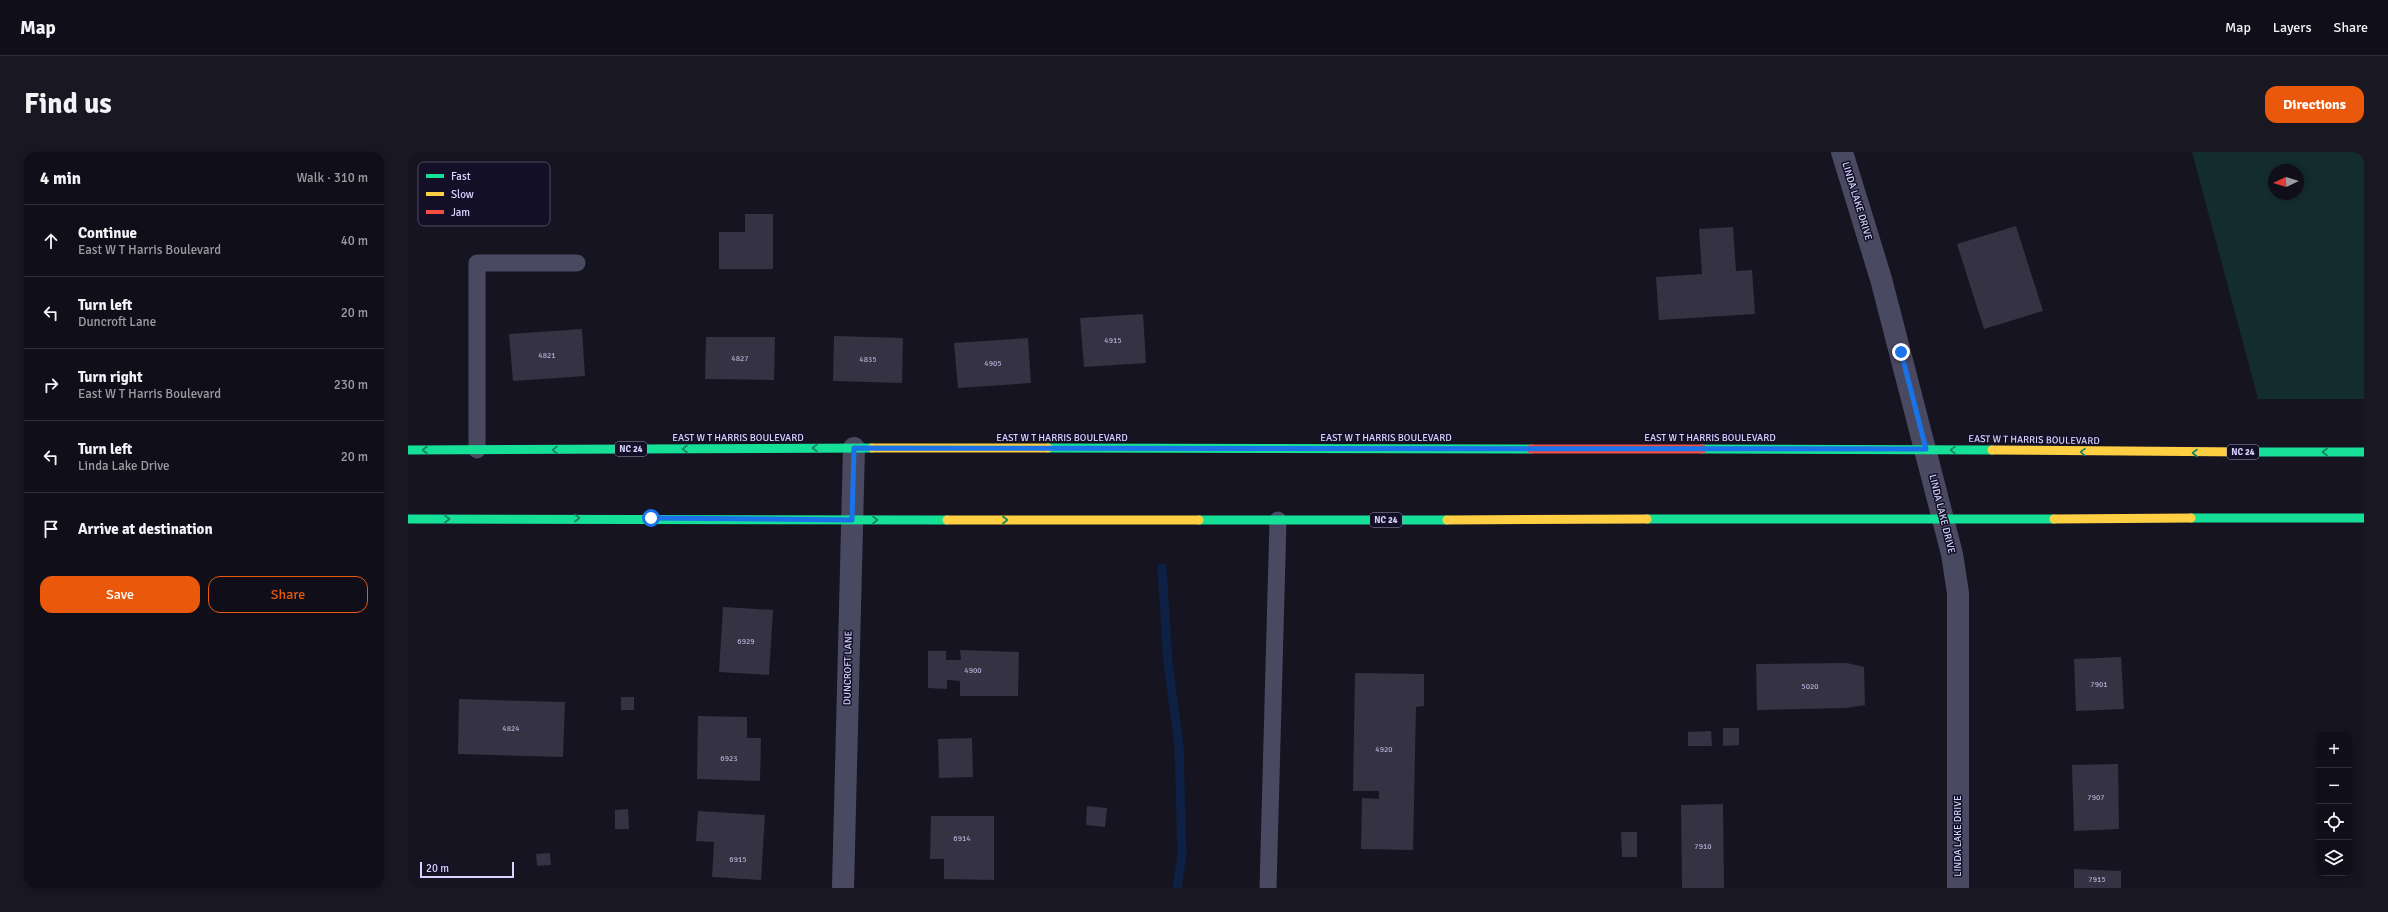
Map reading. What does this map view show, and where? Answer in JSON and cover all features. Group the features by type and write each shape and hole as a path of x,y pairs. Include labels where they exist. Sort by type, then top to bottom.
{"main road":[{"name":"EAST W T HARRIS BOULEVARD","path":"408,450 854,448 1926,449 2122,453 2364,452"},
{"name":"NC 24","path":"408,519 1278,520 1943,517 2364,518"}],"street":[{"name":"LINDA LAKE DRIVE","path":"1842,152 1881,279 1952,554 1958,593 1958,888"},
{"name":"DUNCROFT LANE","path":"843,888 854,448"}],"lane":[{"path":"477,450 477,263 577,263"},
{"path":"1268,888 1278,520"}],"green space":[{"path":"2192,152 2364,152 2364,399 2258,399"}],"building":[{"path":"745,214 773,214 773,269 719,269 719,232 745,232"},
{"path":"2016,226 2043,311 1984,329 1957,244"},
{"path":"1733,227 1736,271 1752,270 1755,314 1659,320 1656,277 1702,274 1699,229"},
{"path":"1143,314 1146,363 1084,367 1080,318"},
{"path":"582,329 585,376 513,381 509,334"},
{"path":"834,336 903,338 902,383 833,381"},
{"path":"706,337 775,337 774,380 705,379"},
{"path":"1028,338 1031,383 958,388 954,343"},
{"path":"723,607 773,610 769,675 719,672"},
{"path":"960,650 1019,652 1018,696 960,696 960,681 947,680 947,689 928,688 928,651 946,651 946,660 961,660"},
{"path":"2121,657 2124,709 2076,711 2074,659"},
{"path":"1847,663 1864,667 1865,705 1847,708 1757,710 1756,664"},
{"path":"1355,673 1424,674 1424,706 1416,707 1413,850 1361,849 1362,798 1379,799 1379,791 1353,791"},
{"path":"621,697 634,697 634,710 621,710"},
{"path":"459,699 565,702 563,757 458,754"},
{"path":"698,716 747,717 747,738 761,738 760,781 697,779"},
{"path":"1723,728 1739,728 1739,745 1723,746"},
{"path":"1711,731 1712,746 1688,746 1688,732"},
{"path":"972,738 973,777 939,778 938,739"},
{"path":"2118,764 2119,829 2074,831 2072,765"},
{"path":"1723,804 1724,888 1682,888 1681,805"},
{"path":"1087,806 1107,808 1105,827 1086,825"},
{"path":"628,809 629,829 615,829 615,810"},
{"path":"698,811 765,815 761,880 712,877 714,842 696,841"},
{"path":"931,816 994,816 994,880 944,879 944,859 930,859"},
{"path":"1621,832 1637,832 1637,857 1622,857"},
{"path":"550,853 551,865 537,866 536,854"},
{"path":"2074,869 2121,871 2121,888 2074,888"}],"waterway":[{"path":"1162,568 1168,663 1179,745 1182,856 1177,888"}],"traffic: fast":[{"path":"408,450 872,448"},
{"path":"1048,448 1531,449"},
{"path":"1702,449 1992,450"},
{"path":"2247,452 2364,452"},
{"path":"2191,518 2364,518"},
{"path":"408,519 947,520"},
{"path":"1647,519 2054,519"},
{"path":"1199,520 1447,520"}],"traffic: slow":[{"path":"872,448 1048,448"},
{"path":"1992,450 2247,452"},
{"path":"2054,519 2191,518"},
{"path":"1447,520 1647,519"},
{"path":"947,520 1199,520"}],"traffic: jam":[{"path":"1531,449 1702,449"}],"route":[{"path":"651,518 852,520 854,448 1926,449 1901,352"}]}
